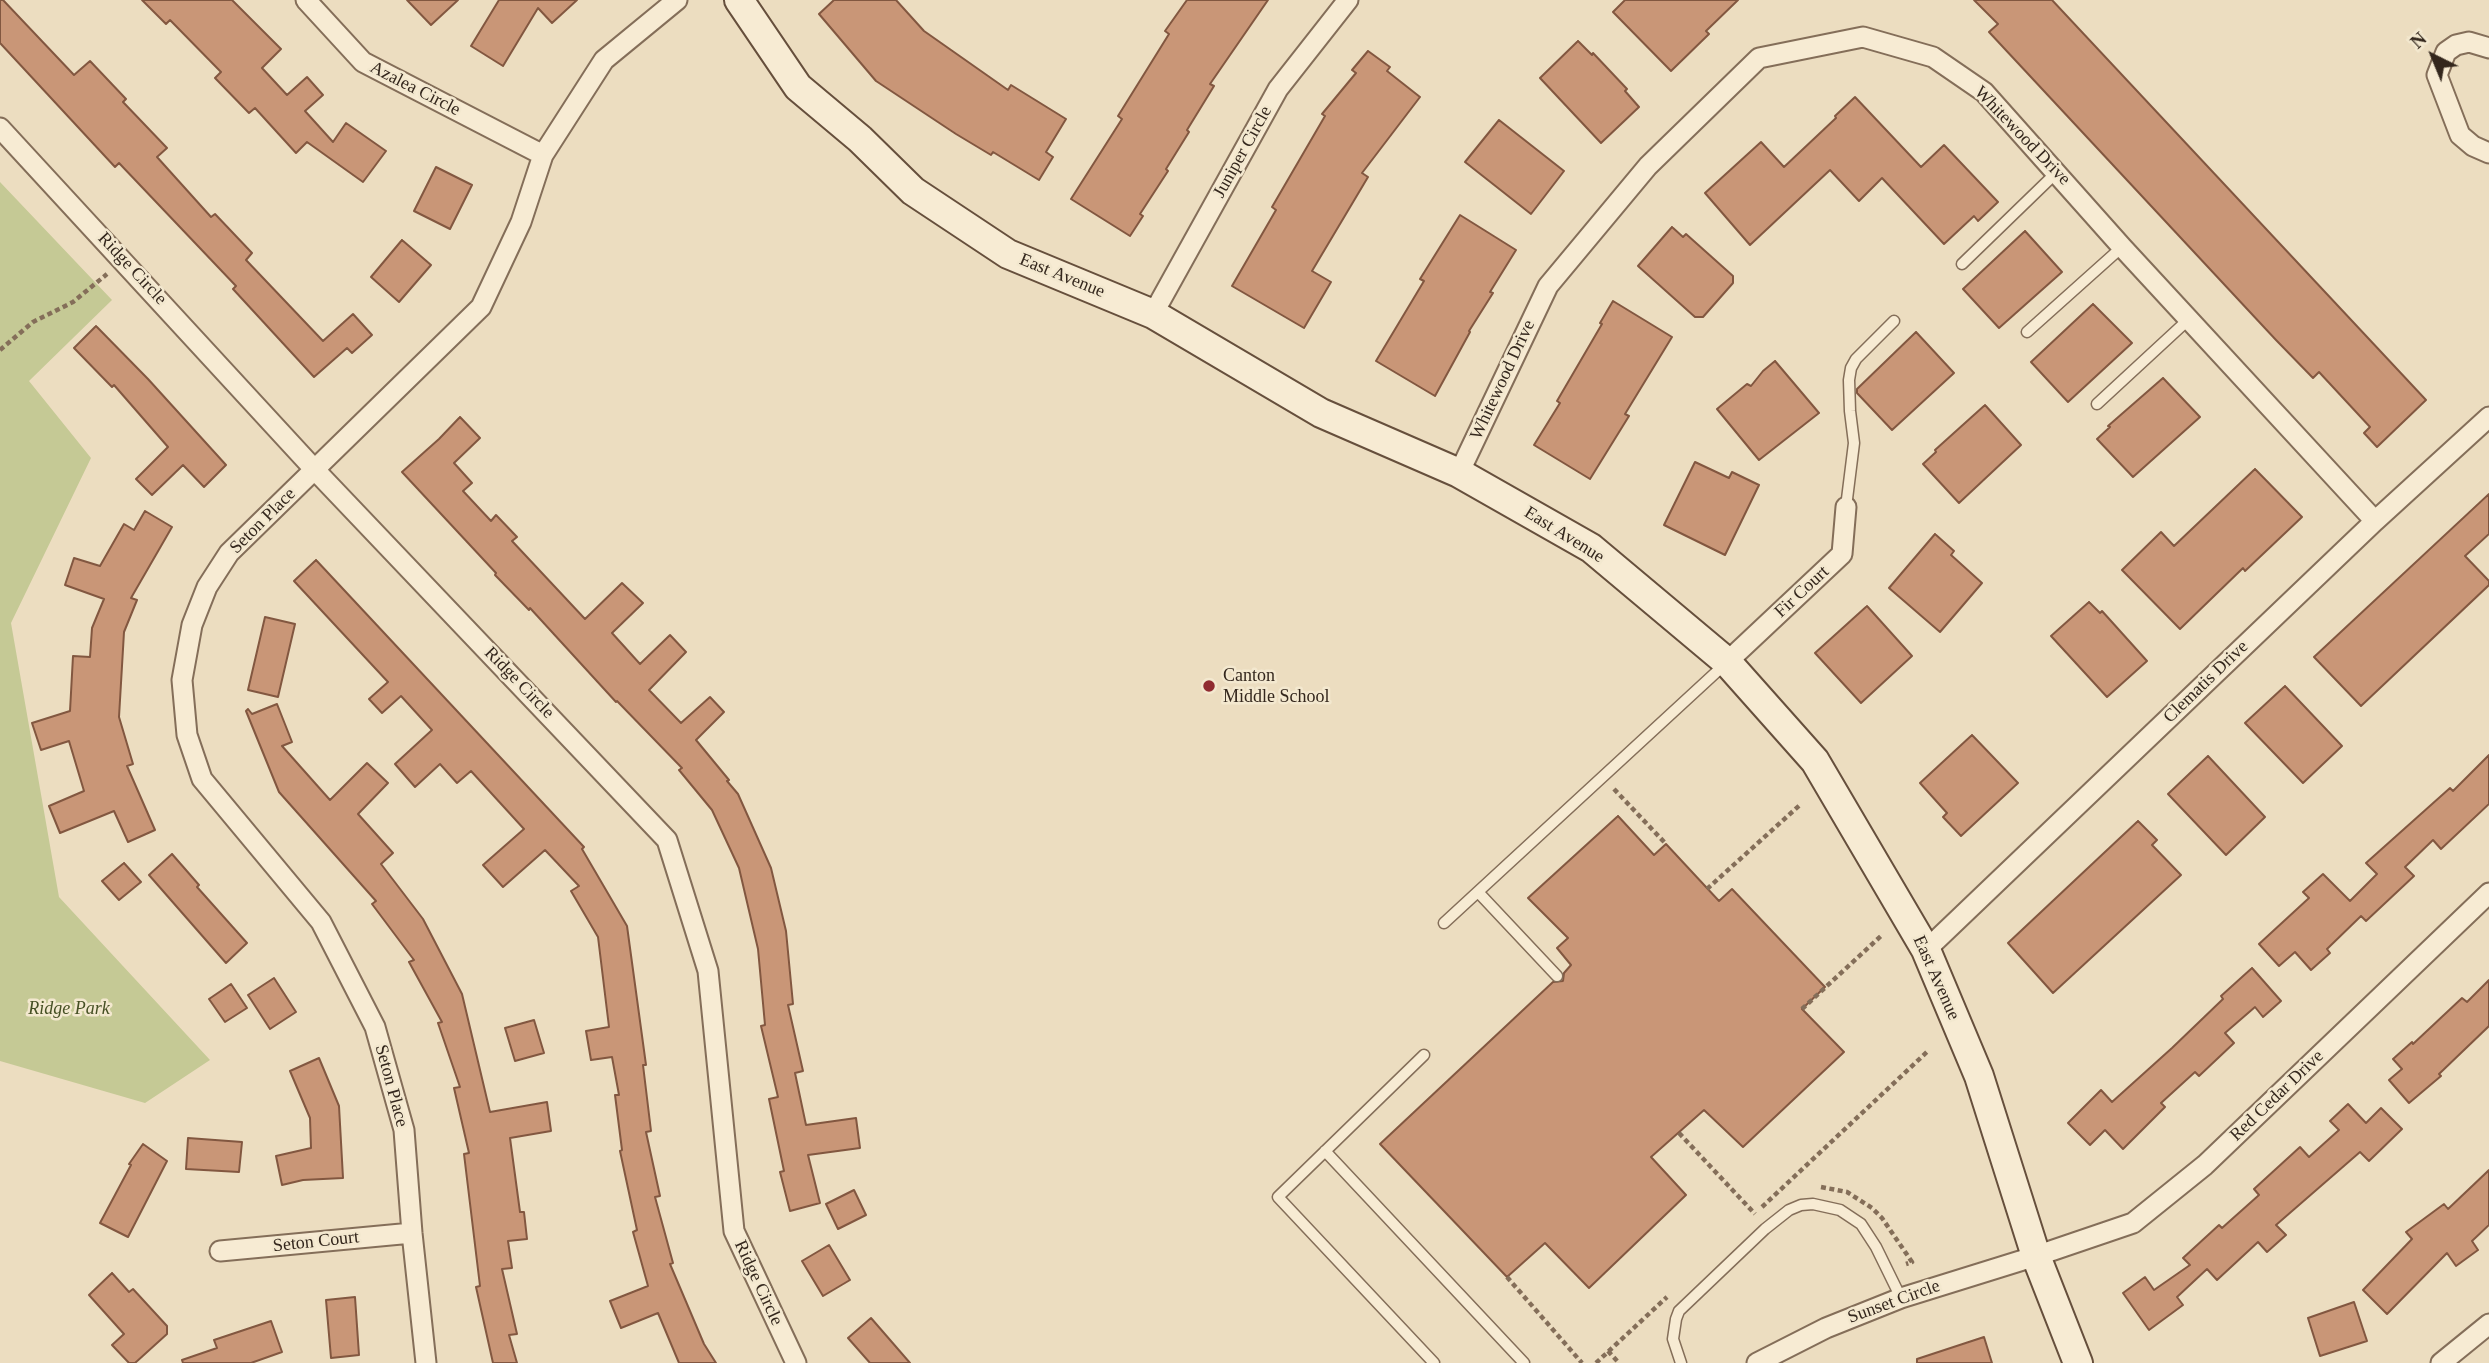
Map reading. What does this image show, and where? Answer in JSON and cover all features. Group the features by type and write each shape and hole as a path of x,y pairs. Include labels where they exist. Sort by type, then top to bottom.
{"street":[{"name":"Azalea Circle","path":"306,0 363,62 542,155"},
{"name":"Seton Place","path":"426,1363 411,1233 404,1130 375,1027 321,922 202,779 187,735 182,680 192,625 207,587 229,553 481,307 521,222 542,155 604,60 677,0"},
{"name":"East Avenue","path":"739,0 799,87 860,139 913,191 1008,254 1153,314 1321,413 1460,473 1591,548 1727,662 1815,761 1926,950 1979,1076 2036,1256 2078,1363"},
{"name":"Juniper Circle","path":"1153,314 1278,89 1348,0"},
{"name":"Whitewood Drive","path":"1460,473 1548,286 1648,166 1759,58 1863,37 1933,57 1984,92 2122,247 2375,521"},
{"path":"2489,48 2469,42 2456,45 2446,52 2437,75 2460,135 2473,146 2489,152"},
{"name":"Ridge Circle","path":"0,128 316,470 667,840 708,971 734,1231 796,1363"},
{"name":"Clematis Drive","path":"1926,950 2375,521 2489,417"},
{"name":"Fir Court","path":"1727,662 1842,554 1846,507"},
{"name":"Red Cedar Drive","path":"2036,1256 2133,1223 2194,1174 2489,893"},
{"name":"Seton Court","path":"220,1251 411,1233"},
{"name":"Sunset Circle","path":"1757,1363 1826,1328 1901,1298 2036,1256"},
{"path":"2441,1363 2489,1324"}],"lane":[{"path":"1962,264 2057,172"},
{"path":"2027,332 2122,247"},
{"path":"2097,404 2189,319"},
{"path":"1846,507 1854,443 1850,411 1851,368 1856,359 1894,321"},
{"path":"1444,923 1727,662"},
{"path":"1478,892 1557,976"},
{"path":"1424,1055 1278,1197 1434,1363"},
{"path":"1325,1151 1524,1363"},
{"path":"1681,1363 1673,1339 1679,1311 1765,1229 1789,1210 1801,1205 1813,1204 1840,1209 1861,1224 1876,1247 1901,1298"}],"path":[{"path":"0,350 33,322 73,302 124,260"},
{"path":"1603,777 1666,845"},
{"path":"1707,889 1801,804"},
{"path":"1802,1009 1882,935"},
{"path":"1679,1133 1755,1214"},
{"path":"1507,1277 1583,1363"},
{"path":"1608,1351 1619,1363"}],"green space":[{"name":"Ridge Park","path":"0,182 112,300 29,381 91,458 11,623 59,897 210,1060 145,1103 0,1061"}],"building":[{"path":"0,0 3,0 74,75 90,61 126,99 123,102 167,148 157,157 211,217 215,214 252,253 246,260 323,341 353,314 372,335 352,353 347,348 314,377 233,289 236,286 119,163 115,167 0,43"},
{"path":"142,0 232,0 281,49 262,68 287,95 307,77 323,95 305,111 333,142 346,123 386,151 363,182 307,142 296,153 255,108 249,113 215,78 221,72 170,20 166,24"},
{"path":"407,0 458,0 431,25"},
{"path":"499,0 577,0 552,23 538,8 503,66 471,46"},
{"path":"834,0 896,0 924,31 1008,90 1011,85 1066,119 1046,152 1053,157 1039,180 993,152 991,155 956,134 876,81 819,14"},
{"path":"1187,0 1268,0 1210,84 1214,86 1130,236 1071,199 1122,119 1118,116 1169,34 1165,31"},
{"path":"1625,0 1738,0 1706,31 1709,34 1671,71 1613,12"},
{"path":"1974,0 2052,0 2426,400 2377,447 2364,433 2370,427 2319,372 2313,378 2276,340 1989,32 1998,24"},
{"path":"1578,41 1627,89 1625,91 1639,107 1601,143 1540,78"},
{"path":"1368,51 1390,67 1387,71 1420,97 1362,173 1368,177 1312,271 1331,282 1304,328 1232,286 1276,210 1272,207 1325,116 1322,114 1356,73 1352,70"},
{"path":"1855,97 1921,167 1944,145 1998,202 1978,221 1974,216 1944,244 1882,178 1859,201 1830,170 1750,245 1705,193 1761,142 1784,167"},
{"path":"1499,120 1564,171 1531,214 1465,162"},
{"path":"436,167 472,185 450,229 414,211"},
{"path":"1460,215 1516,250 1490,292 1493,293 1469,331 1435,396 1376,361 1424,281 1420,279"},
{"path":"1672,227 1683,237 1686,234 1733,276 1733,283 1703,317 1695,317 1638,266"},
{"path":"2025,231 2062,272 1999,328 1963,289"},
{"path":"402,240 431,265 399,302 371,277"},
{"path":"1613,301 1672,337 1625,414 1629,416 1590,479 1534,445 1560,403 1557,401"},
{"path":"2093,304 2132,343 2068,402 2031,362"},
{"path":"96,326 226,465 204,487 183,465 152,495 136,479 168,447 114,385 112,387 74,348"},
{"path":"1916,332 1954,373 1892,430 1857,393 1857,389"},
{"path":"1775,361 1819,413 1759,460 1717,409 1747,384 1751,386"},
{"path":"2163,378 2200,417 2133,477 2097,439"},
{"path":"1985,405 2021,445 1959,503 1923,464"},
{"path":"460,417 480,438 454,463 472,483 463,491 491,521 496,515 517,537 512,541 585,619 622,583 643,603 612,633 640,664 670,635 686,652 649,690 681,723 710,697 724,712 696,740 738,794 771,868 786,931 793,1004 788,1005 803,1071 795,1073 806,1125 856,1118 860,1148 808,1155 820,1203 790,1211 780,1172 784,1171 769,1099 778,1097 761,1026 765,1025 758,949 739,868 712,810 679,770 682,768 616,702 530,608 529,610 495,575 402,472"},
{"path":"1695,462 1729,478 1732,472 1759,485 1725,555 1664,525"},
{"path":"2255,469 2302,517 2245,571 2243,568 2180,629 2122,570 2161,532 2174,546"},
{"path":"2489,494 2489,534 2465,556 2489,581 2489,585 2361,706 2314,657"},
{"path":"145,511 172,527 131,598 137,600 124,632 119,717 133,764 127,766 155,830 128,842 114,811 60,833 49,806 84,791 69,741 41,750 32,723 70,711 73,656 90,657 92,628 104,599 65,585 74,558 100,566 124,524 134,530"},
{"path":"1935,534 1954,551 1951,555 1982,583 1940,632 1889,588"},
{"path":"316,560 584,847 582,849 627,926 646,1065 643,1065 651,1131 646,1132 660,1196 655,1197 673,1263 670,1264 704,1344 716,1363 679,1363 658,1313 621,1328 610,1301 648,1286 633,1232 637,1230 620,1151 615,1095 619,1095 612,1057 591,1060 586,1031 609,1027 598,937 571,891 579,886 545,850 503,887 483,865 524,829 471,771 457,783 440,764 415,787 395,764 432,730 401,696 382,713 369,699 388,682 294,581"},
{"path":"2089,602 2100,613 2102,611 2147,661 2107,697 2051,636"},
{"path":"1867,606 1912,656 1861,703 1815,653"},
{"path":"265,617 295,624 278,697 248,690"},
{"path":"2285,686 2342,746 2303,783 2245,723"},
{"path":"277,704 292,742 282,746 330,800 367,763 388,783 358,814 393,853 381,864 423,919 462,994 490,1112 547,1102 551,1131 510,1138 520,1212 524,1212 527,1239 508,1241 512,1268 502,1269 517,1334 509,1335 517,1363 493,1363 476,1287 480,1286 464,1154 469,1153 454,1088 460,1087 438,1023 442,1022 409,962 414,960 372,904 376,901 279,792 246,711 248,709 252,714"},
{"path":"1972,735 2018,783 1961,836 1943,817 1947,813 1920,783"},
{"path":"2489,755 2489,804 2441,849 2433,840 2405,867 2414,876 2366,921 2361,916 2327,949 2330,953 2311,970 2295,952 2279,966 2259,944 2309,898 2303,892 2323,874 2350,901 2377,874 2366,863 2450,788 2453,791"},
{"path":"2208,756 2265,817 2226,855 2168,794"},
{"path":"1618,816 1654,855 1666,844 1719,901 1732,889 1825,987 1802,1009 1844,1052 1743,1147 1704,1110 1651,1157 1686,1195 1589,1288 1545,1243 1507,1277 1380,1144 1553,982 1563,981 1564,973 1571,965 1557,948 1568,938 1528,898"},
{"path":"2138,821 2157,840 2152,845 2181,875 2053,993 2008,943"},
{"path":"172,854 199,885 197,887 247,943 226,963 149,875"},
{"path":"124,863 141,882 119,900 102,881"},
{"path":"2252,968 2281,1001 2263,1017 2255,1007 2225,1033 2234,1043 2199,1076 2195,1072 2161,1103 2165,1107 2123,1149 2105,1130 2090,1145 2068,1123 2101,1090 2112,1102 2172,1048 2223,999 2221,996"},
{"path":"274,978 296,1012 270,1029 248,995"},
{"path":"2489,980 2489,1026 2439,1074 2441,1076 2409,1103 2389,1080 2402,1069 2393,1059 2462,998 2467,1002"},
{"path":"231,984 247,1008 225,1022 209,999"},
{"path":"534,1020 544,1053 515,1061 505,1028"},
{"path":"319,1058 339,1106 343,1178 303,1180 282,1185 276,1156 311,1148 310,1118 290,1071"},
{"path":"2348,1104 2366,1123 2381,1108 2402,1129 2369,1161 2360,1152 2276,1225 2286,1235 2267,1252 2258,1242 2217,1280 2207,1269 2177,1297 2183,1305 2149,1330 2123,1293 2145,1277 2154,1290 2190,1265 2183,1258 2219,1225 2222,1228 2259,1195 2254,1189 2300,1147 2309,1157 2339,1130 2330,1121"},
{"path":"188,1138 242,1142 239,1172 186,1169"},
{"path":"143,1144 167,1161 128,1237 100,1223 131,1165 129,1164"},
{"path":"2489,1170 2489,1225 2472,1241 2478,1250 2456,1266 2447,1253 2387,1314 2363,1290 2412,1239 2406,1232 2444,1204 2448,1209"},
{"path":"854,1190 866,1215 838,1229 826,1204"},
{"path":"829,1245 850,1280 823,1296 802,1261"},
{"path":"112,1273 129,1292 133,1289 167,1326 167,1334 135,1363 129,1363 112,1345 124,1334 89,1295"},
{"path":"355,1297 359,1355 331,1358 326,1300"},
{"path":"2354,1302 2367,1341 2320,1356 2308,1318"},
{"path":"871,1318 910,1363 870,1363 848,1338"},
{"path":"271,1321 282,1352 251,1363 183,1363 182,1360 217,1348 214,1340"},
{"path":"1984,1337 1992,1363 1917,1363 1917,1359"}],"place":[{"name":"Canton Middle School","path":"1209,686"}]}
